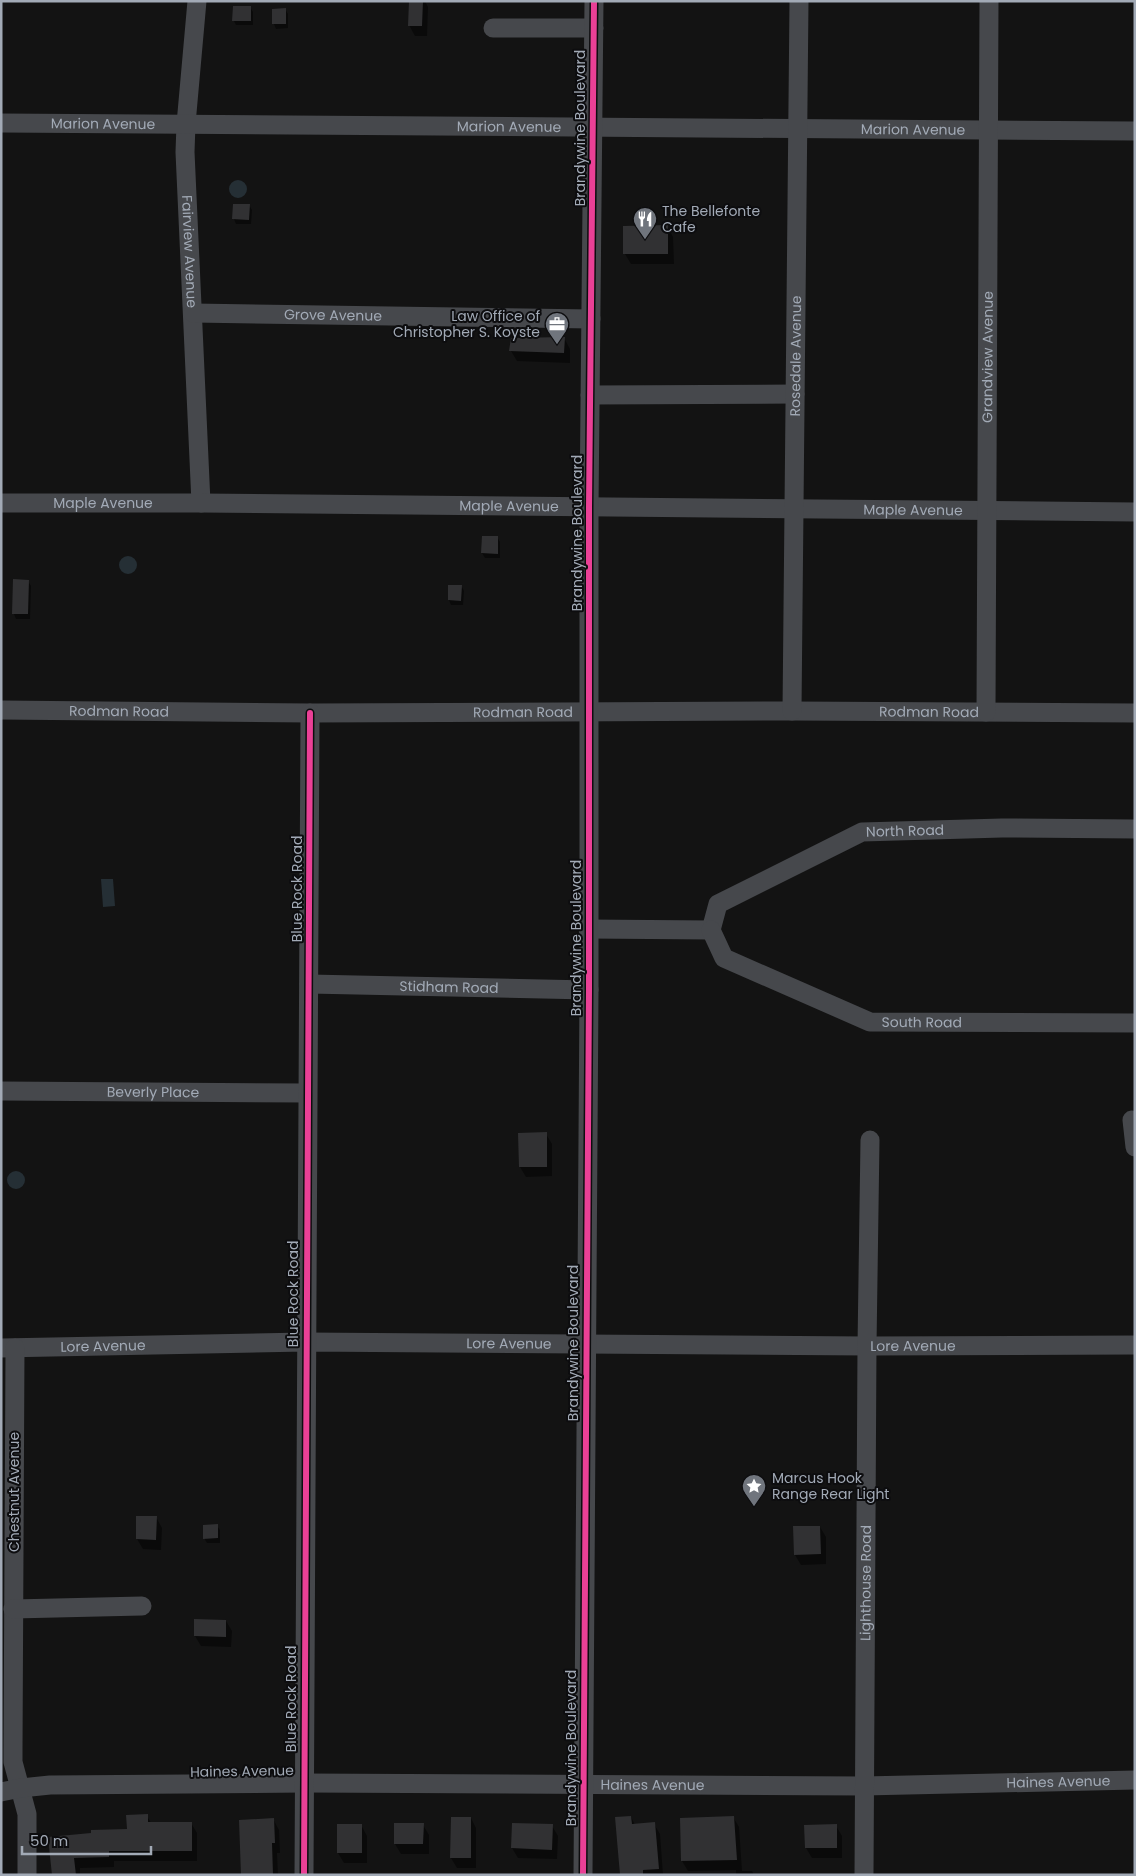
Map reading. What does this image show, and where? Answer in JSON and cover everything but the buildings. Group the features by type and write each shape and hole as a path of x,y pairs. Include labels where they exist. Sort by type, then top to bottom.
{"street":[{"name":"Fairview Avenue","path":"197,1 185,152 202,503"},
{"name":"Brandywine Boulevard","path":"582,1875 589,990 589,507 594,1"},
{"name":"Rosedale Avenue","path":"792,711 799,1"},
{"name":"Grandview Avenue","path":"986,712 989,1"},
{"path":"493,28 594,28"},
{"name":"Marion Avenue","path":"1,123 1135,131"},
{"name":"Grove Avenue","path":"194,313 591,319"},
{"path":"590,394 795,394"},
{"name":"Maple Avenue","path":"1,503 202,503 1135,512"},
{"name":"Rodman Road","path":"1,710 310,713 1135,712"},
{"name":"Blue Rock Road","path":"304,1875 310,713"},
{"name":"North Road","path":"711,930 718,904 862,832 1002,828 1135,829"},
{"path":"588,929 711,930"},
{"name":"South Road","path":"711,930 724,958 870,1022 1135,1024"},
{"name":"Stidham Road","path":"309,984 589,990"},
{"name":"Beverly Place","path":"1,1091 307,1093"},
{"path":"1132,1120 1135,1147"},
{"name":"Lighthouse Road","path":"864,1875 870,1140"},
{"name":"Lore Avenue","path":"8,1348 306,1342 867,1346 1135,1345"},
{"name":"Chestnut Avenue","path":"8,1348 13,1609 13,1762 25,1801 28,1828 27,1875"},
{"path":"13,1609 142,1606"},
{"name":"Haines Avenue","path":"1,1792 50,1785 304,1782 864,1786 1135,1780"}],"shaded area":[{"path":"234,180 242,180 247,185 245,196 234,198 229,193 229,185"},
{"path":"124,556 132,556 137,561 135,572 124,574 119,569 119,561"},
{"path":"101,879 113,879 115,906 103,907"},
{"path":"12,1171 20,1171 25,1176 23,1187 12,1189 7,1184 7,1176"}],"cycle path":[{"path":"583,1875 589,990 589,507 594,1"},
{"path":"304,1875 310,713"}],"place":[{"name":"The Bellefonte Cafe","path":"645,240"},
{"name":"Law Office of Christopher S. Koyste","path":"557,345"},
{"name":"Marcus Hook Range Rear Light","path":"754,1507"}]}
